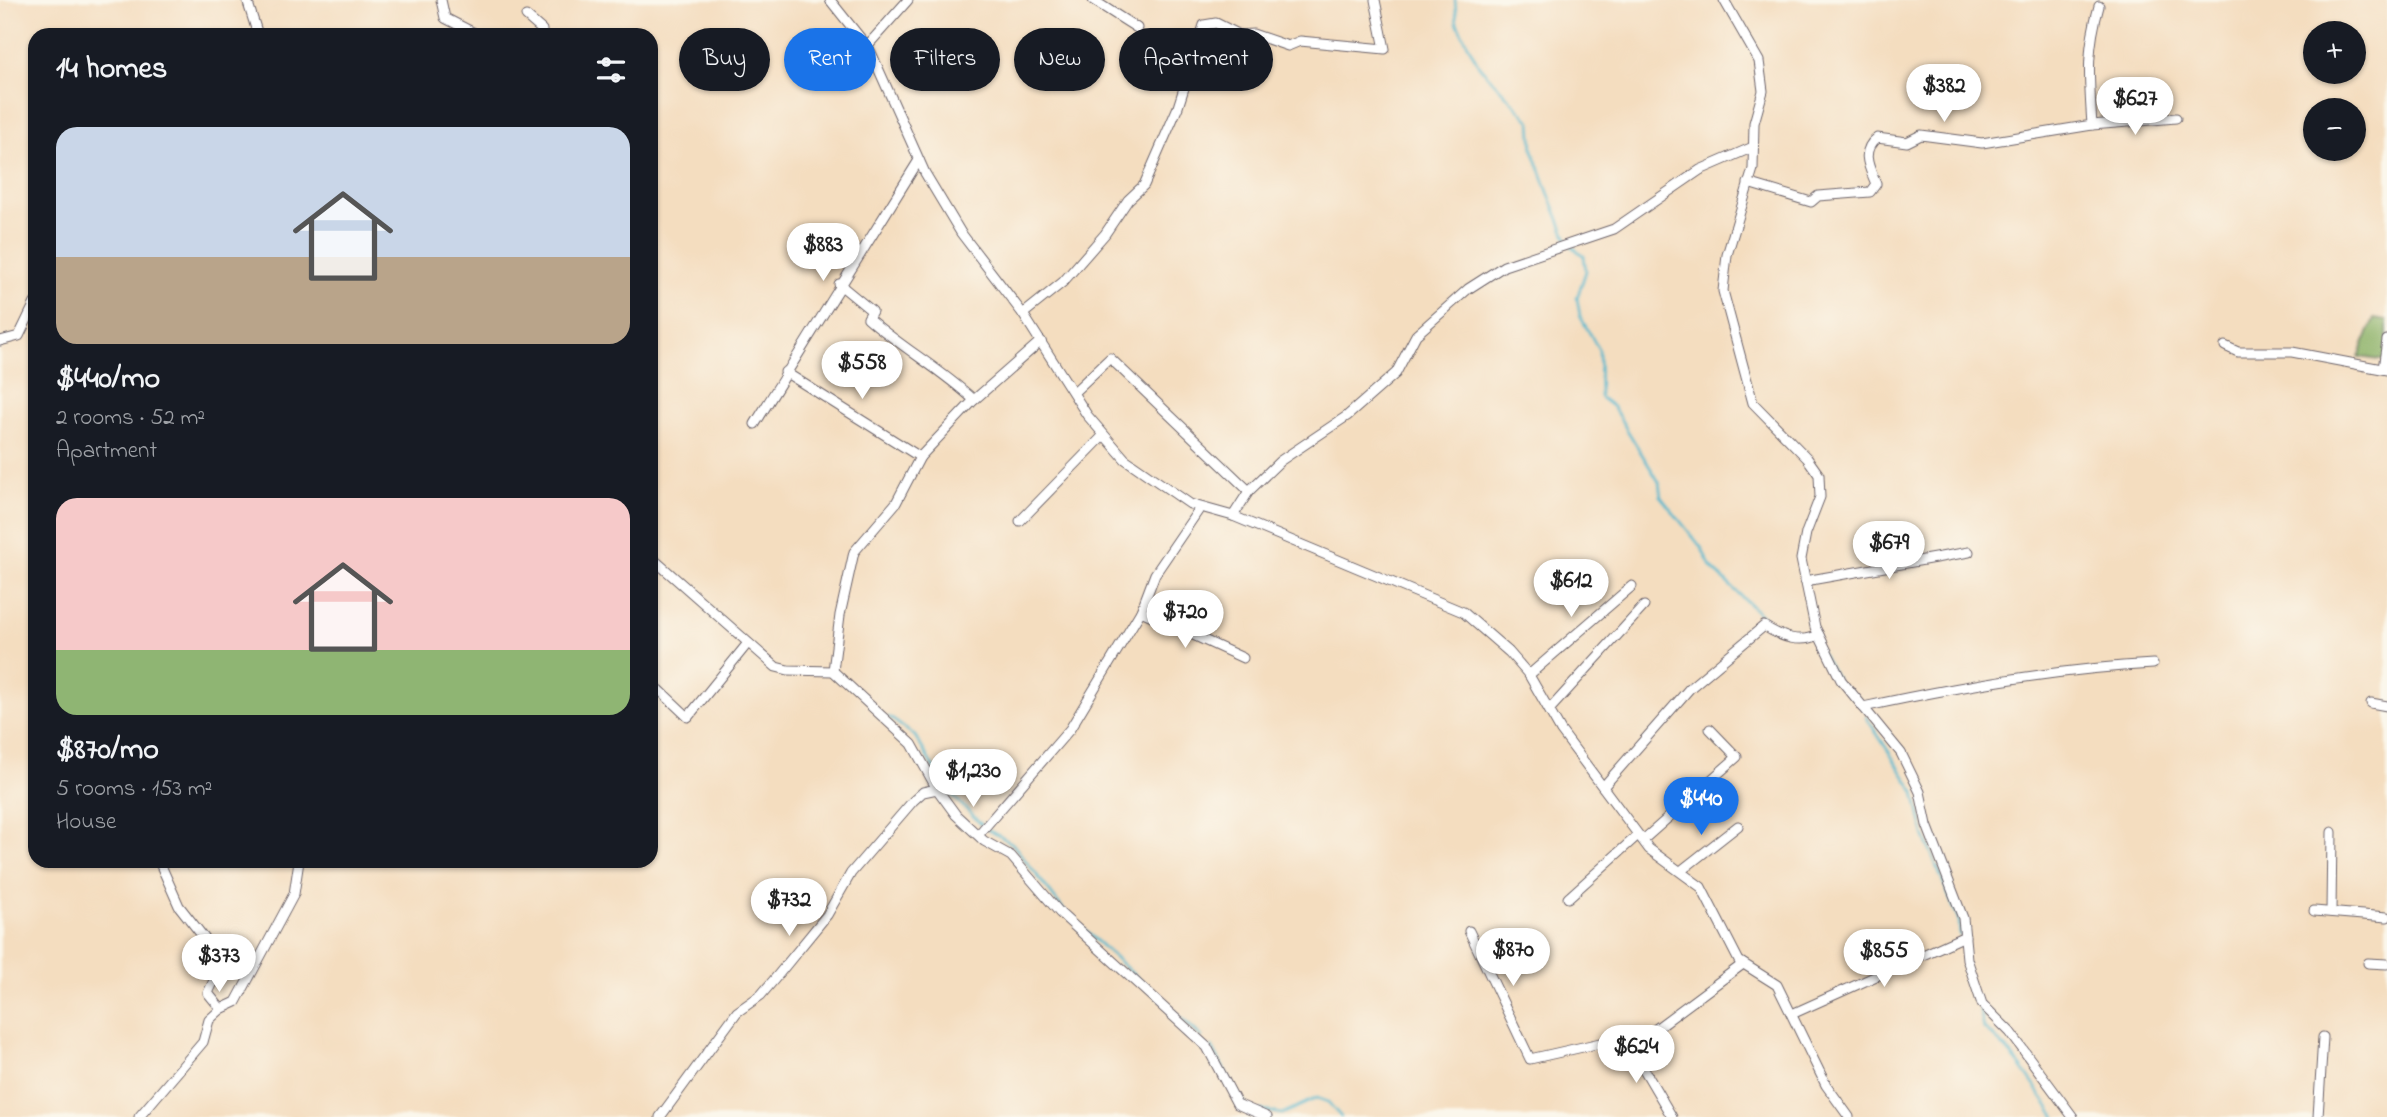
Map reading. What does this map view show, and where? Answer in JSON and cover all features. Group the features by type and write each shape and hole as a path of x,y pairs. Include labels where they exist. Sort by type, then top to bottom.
{"street":[{"path":"247,0 256,28"},
{"path":"441,0 445,18 462,27"},
{"path":"830,0 852,28"},
{"path":"876,37 908,0"},
{"path":"1093,0 1137,28"},
{"path":"1023,314 1063,282 1105,234 1128,200 1144,185 1178,107 1204,25 1216,23 1240,35 1253,34 1288,46 1300,41 1385,49 1375,0"},
{"path":"1724,0 1759,61 1763,91 1754,123 1754,147 1748,183 1727,255 1723,291 1753,403 1807,458 1819,475 1821,497 1806,533 1801,559 1819,635 1842,680 1901,753 1920,792 1927,825 1962,918 1968,959 1982,1004 2010,1032 2073,1117"},
{"path":"2092,125 2087,72 2090,38 2099,6"},
{"path":"526,16 540,28"},
{"path":"876,67 919,160 961,233 1023,314 1103,436 1125,458 1165,489 1200,508 1233,516 1463,612 1509,652 1529,675 1561,731 1640,838 1649,849 1682,870 1701,887 1742,964 1777,985 1826,1085 1849,1117"},
{"path":"1748,183 1811,202 1818,196 1870,192 1876,184 1866,159 1870,144 1877,138 1907,142 1921,135 1982,143 2092,125 2176,118"},
{"path":"1233,516 1250,491 1280,461 1347,415 1396,373 1416,335 1468,289 1504,266 1614,229 1700,170 1754,147"},
{"path":"755,424 839,284 919,160"},
{"path":"839,284 872,311 868,318 900,347 938,369 974,400"},
{"path":"0,341 19,336 28,317"},
{"path":"2225,346 2238,352 2292,352 2385,369 2387,340"},
{"path":"833,671 840,615 854,552 896,503 920,457 974,400 1041,341"},
{"path":"1074,392 1110,358 1250,491"},
{"path":"785,372 920,457"},
{"path":"1020,521 1103,436"},
{"path":"979,834 1070,729 1141,611 1155,573 1200,508"},
{"path":"1805,581 1969,552"},
{"path":"658,563 776,667 788,670 833,671 912,744 937,789 956,815 984,841 1011,856 1060,913 1207,1047 1237,1104 1267,1117"},
{"path":"1529,675 1632,586"},
{"path":"1550,709 1644,606"},
{"path":"1141,611 1243,658"},
{"path":"1603,787 1690,688 1764,626 1782,638 1810,639 1819,635"},
{"path":"658,689 688,717 748,643"},
{"path":"1863,707 1949,688 2080,668 2153,664"},
{"path":"2371,703 2387,706"},
{"path":"1568,898 1737,757 1710,729"},
{"path":"660,1117 737,1012 761,995 827,915 850,873 913,801 923,792 937,789"},
{"path":"1682,870 1738,826"},
{"path":"2331,912 2332,832"},
{"path":"162,868 179,906 220,958 219,970 208,993 221,1009"},
{"path":"139,1117 203,1042 209,1020 221,1009 236,1002 294,894 298,868"},
{"path":"2314,911 2387,917"},
{"path":"1469,931 1530,1059 1653,1031 1742,964"},
{"path":"1792,1013 1965,936"},
{"path":"2368,963 2387,964"},
{"path":"1625,1037 1672,1117"},
{"path":"2318,1117 2323,1037"}],"green space":[{"path":"2374,318 2387,320 2387,361 2359,357"}],"waterway":[{"path":"1455,0 1457,23 1479,66 1531,122 1533,150 1548,192 1569,244 1584,256 1586,271 1577,298 1580,316 1599,350 1600,397 1613,407 1659,482 1661,497 1701,547 1711,567 1774,628"},
{"path":"1784,632 1808,635"},
{"path":"1813,639 1836,678"},
{"path":"889,717 915,736 946,789 982,825"},
{"path":"1866,717 1915,792 1924,835 1959,921 1960,936"},
{"path":"987,829 1012,843 1067,914 1202,1037"},
{"path":"1979,1006 1984,1029 2015,1059 2056,1117"},
{"path":"1212,1047 1241,1100 1246,1103"},
{"path":"1261,1110 1282,1114 1317,1098 1328,1102 1341,1117"}]}
